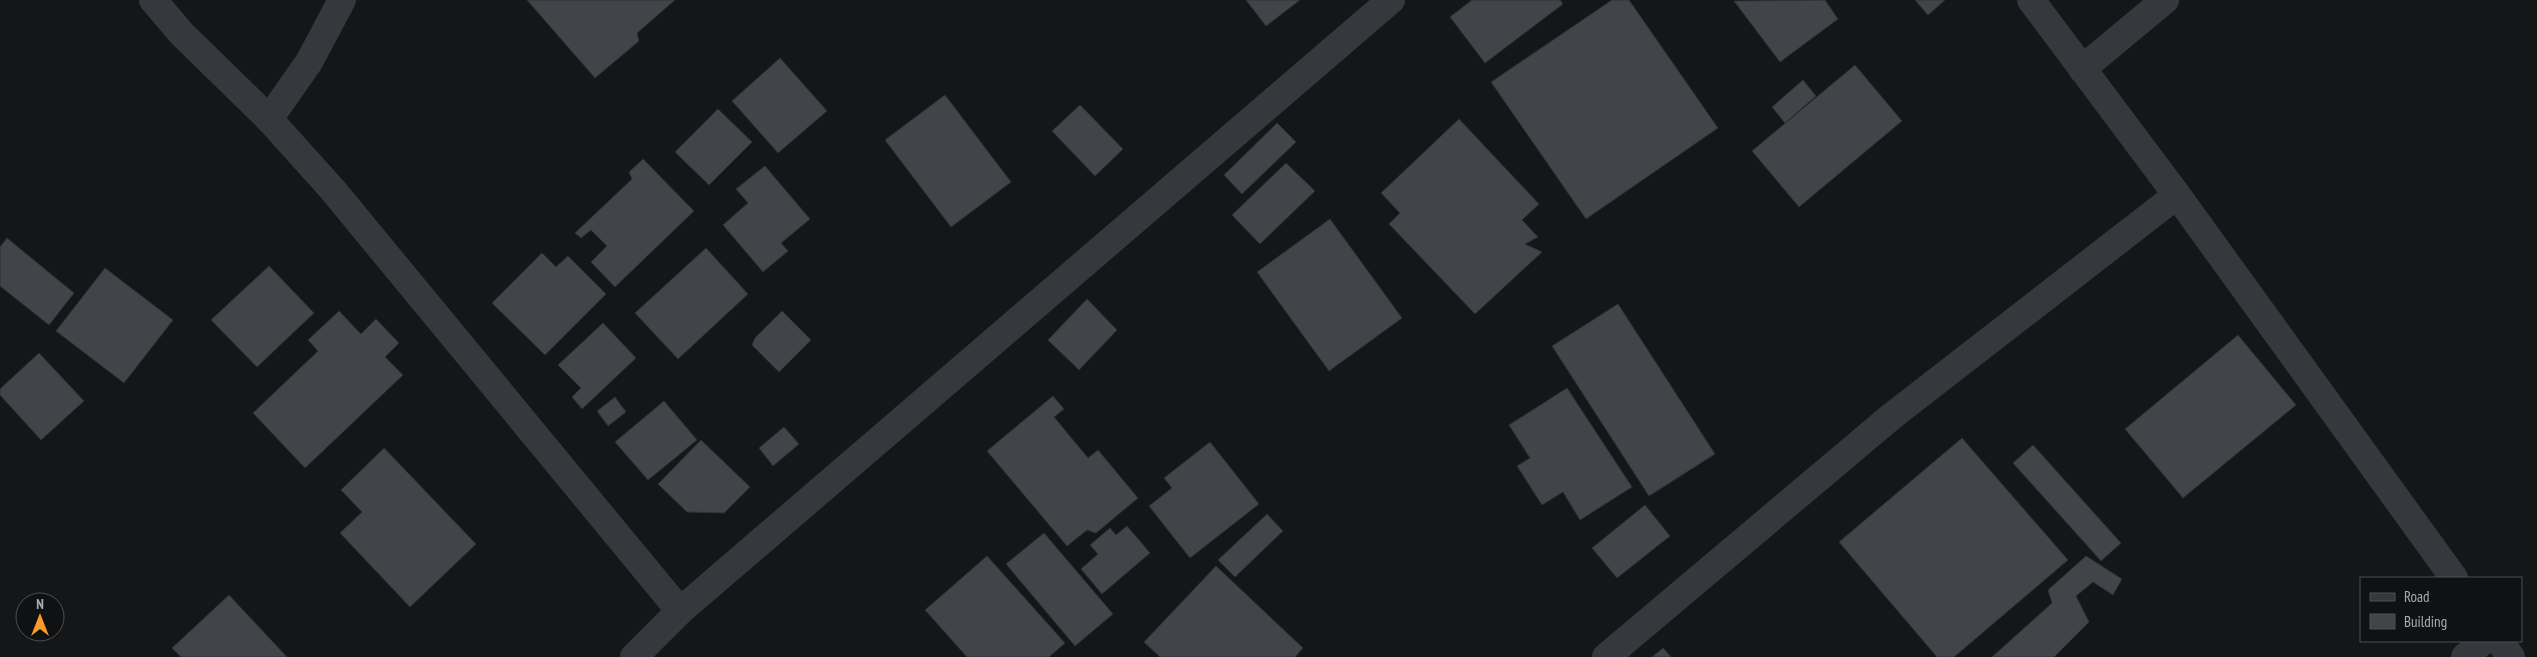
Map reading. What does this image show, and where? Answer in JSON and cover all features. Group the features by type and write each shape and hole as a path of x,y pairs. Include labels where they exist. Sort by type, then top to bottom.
{"street":[{"path":"153,0 182,34 270,119 345,205 680,611"},
{"path":"270,119 309,62 342,0"},
{"path":"634,657 680,611 1391,0"},
{"path":"2031,0 2176,195 2453,577"},
{"path":"2082,69 2165,0"},
{"path":"1606,657 1892,416 2176,195"},
{"path":"2465,657 2482,642"},
{"path":"2500,642 2511,657"}],"building":[{"path":"527,0 675,0 637,33 639,41 595,78"},
{"path":"1246,0 1300,0 1266,26"},
{"path":"1472,0 1560,0 1563,4 1485,63 1450,17"},
{"path":"1612,0 1629,0 1718,128 1586,219 1491,82"},
{"path":"1825,0 1838,19 1780,62 1734,1"},
{"path":"1915,0 1945,0 1928,15"},
{"path":"780,58 827,111 778,153 732,101"},
{"path":"1855,65 1902,121 1799,207 1752,151"},
{"path":"1803,80 1816,96 1785,123 1772,107"},
{"path":"945,95 1011,182 951,227 885,140"},
{"path":"1080,105 1123,149 1095,176 1052,131"},
{"path":"718,109 752,142 709,185 675,152"},
{"path":"1459,119 1539,204 1522,220 1538,237 1525,244 1542,252 1475,314 1389,224 1400,213 1381,193"},
{"path":"1277,123 1296,142 1242,194 1224,175"},
{"path":"643,159 694,211 615,287 591,262 607,246 591,230 581,238 575,233 632,179 629,172"},
{"path":"1286,163 1315,191 1260,244 1232,215"},
{"path":"765,166 810,219 781,243 788,251 763,272 723,225 748,203 736,189"},
{"path":"1330,219 1402,318 1329,371 1257,272"},
{"path":"7,238 74,293 49,325 0,286 0,247"},
{"path":"706,248 748,294 678,359 635,313"},
{"path":"542,253 556,267 568,256 606,294 545,355 492,303"},
{"path":"269,266 314,313 257,367 211,320"},
{"path":"105,268 173,320 124,383 56,331"},
{"path":"1087,299 1117,330 1079,370 1048,340"},
{"path":"1618,304 1715,454 1649,496 1552,346"},
{"path":"339,311 361,334 376,319 399,343 385,357 403,375 305,468 253,413 318,351 308,340"},
{"path":"782,311 811,340 779,372 752,345 755,338"},
{"path":"603,323 636,358 582,409 572,397 581,388 558,365"},
{"path":"2238,335 2296,405 2183,498 2125,429"},
{"path":"39,353 84,401 41,440 0,395 0,389"},
{"path":"1567,388 1632,487 1580,520 1563,492 1542,505 1517,466 1530,458 1509,425"},
{"path":"1053,396 1064,409 1054,417 1088,458 1098,450 1138,498 1096,533 1087,530 1067,546 987,451"},
{"path":"615,397 626,412 608,426 597,411"},
{"path":"664,401 697,440 648,480 615,442"},
{"path":"784,427 799,444 773,466 759,448"},
{"path":"1962,438 2068,560 1954,657 1937,657 1839,542"},
{"path":"701,440 750,487 724,513 687,512 658,484"},
{"path":"1210,442 1259,504 1190,558 1149,506 1172,488 1164,478"},
{"path":"2033,445 2121,543 2101,561 2013,463"},
{"path":"384,448 476,544 410,607 340,533 362,512 341,490"},
{"path":"1645,505 1670,536 1617,578 1592,548"},
{"path":"1267,514 1283,531 1235,577 1218,560"},
{"path":"1127,526 1150,553 1102,594 1081,569 1098,554 1090,545 1110,528 1116,535"},
{"path":"1044,533 1113,614 1075,646 1006,564"},
{"path":"987,556 1065,643 1049,657 967,657 925,610"},
{"path":"2086,556 2122,579 2113,595 2093,582 2076,596 2089,622 2054,657 1992,657 2052,603 2048,590"},
{"path":"1216,566 1303,648 1295,657 1160,657 1144,642"},
{"path":"229,595 287,657 181,657 172,648"},
{"path":"1663,648 1671,657 1652,657"}]}
